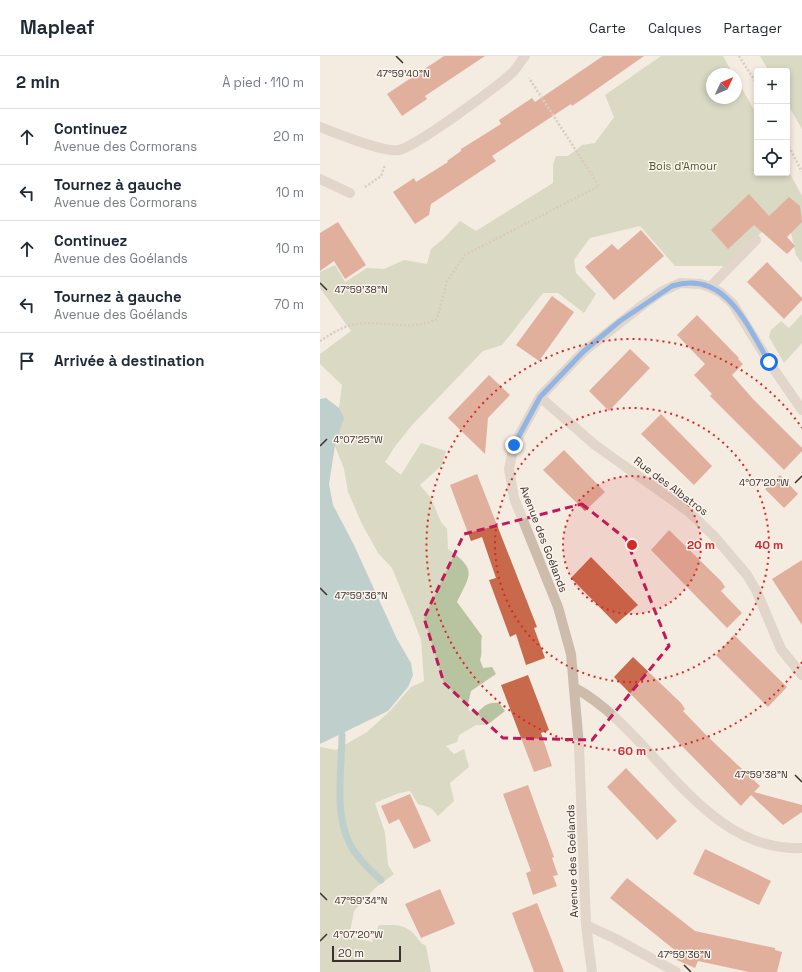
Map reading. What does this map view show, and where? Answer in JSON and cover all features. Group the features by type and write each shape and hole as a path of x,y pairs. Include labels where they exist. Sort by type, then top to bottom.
{"street":[{"path":"320,127 392,150 398,150 422,138 491,89 507,76 522,59"},
{"path":"320,179 350,193"},
{"path":"710,288 756,240"},
{"name":"Avenue des Goélands","path":"592,972 586,925 575,688 572,654 563,623 538,556 523,522 510,482 509,469 514,445 540,397 594,342 661,292 680,283 701,284 722,293 736,308 769,362 802,410"},
{"name":"Rue des Albatros","path":"540,397 595,445 689,512 720,542 747,575 756,590 781,649 802,675"},
{"path":"575,688 589,695 612,714 695,800 726,824 755,840 773,846 789,849 802,848"},
{"path":"586,925 616,939 676,972"}],"path":[{"path":"739,56 754,79"},
{"path":"320,341 341,328 356,324 420,325 437,319 447,281 465,255 599,186 522,59"},
{"path":"790,149 802,172"},
{"path":"350,193 356,194 381,176 392,150"}],"highlighted area":[{"path":"582,504 626,539 669,646 592,740 503,738 444,683 424,618 464,534"}],"green space":[{"name":"Bois d'Amour","path":"661,56 723,56 730,68 706,68 706,104 742,104 742,89 754,110 754,176 790,176 790,174 802,196 802,263 796,255 791,233 774,221 725,266 675,266 640,226 590,238 574,260 576,273 596,294 584,313 558,293 543,293 502,345 483,351 413,424 396,445 385,462 401,475 421,443 446,451 442,465 420,485 431,498 441,522 447,529 448,549 464,562 467,567 469,572 468,578 457,602 482,636 480,660 483,668 492,667 496,674 471,691 468,704 469,711 478,712 487,704 499,703 505,711 487,725 476,725 459,735 457,742 446,746 454,754 464,749 469,767 450,783 454,801 438,816 431,808 418,804 410,791 399,793 375,803 385,833 388,865 394,874 374,889 354,911 349,936 372,942 379,925 407,928 421,943 426,946 431,972 320,972 320,747 336,750 367,732 391,710 411,687 424,681 421,640 412,616 392,568 378,553 362,524 348,492 344,469 335,446 343,420 339,408 342,385 320,364 320,354 351,331 320,288 320,272 335,265 345,282 367,268 384,269 404,260 427,264 431,249 460,221 476,231 553,183 553,165 556,156 568,156 582,145 595,143 614,117 605,95"},
{"path":"760,56 802,56 802,129 790,108 790,68 767,68"},
{"path":"802,314 802,343 784,363 769,337 771,330 781,321 789,328"}],"water":[{"path":"326,398 339,408 344,418 335,446 329,484 333,505 353,543 397,639 411,663 413,675 408,687 388,711 320,744 320,399"}],"building":[{"path":"444,56 485,56 425,96 427,99 402,116 387,94"},
{"path":"603,56 644,56 572,106 571,104 492,156 496,161 431,204 429,215 415,224 393,192 414,178 416,182 448,162 447,161 461,151 461,149 501,124 499,120 532,98 535,102"},
{"path":"749,194 769,216 789,197 800,206 802,222 787,237 795,246 787,254 754,225 728,249 711,230"},
{"path":"338,222 366,265 345,279 334,261 320,271 320,233"},
{"path":"641,230 664,256 614,300 585,267 612,244 618,250"},
{"path":"767,262 802,298 802,300 784,319 747,282"},
{"path":"552,296 574,312 539,361 516,345"},
{"path":"697,315 743,364 732,375 753,399 802,448 802,451 784,470 710,396 712,394 694,375 705,364 677,335"},
{"path":"630,349 650,368 609,411 589,391"},
{"path":"489,375 510,395 488,418 485,454 448,418"},
{"path":"661,414 712,466 694,485 641,434"},
{"path":"564,450 605,492 585,511 543,470"},
{"path":"477,474 537,627 534,628 545,658 526,665 516,634 510,637 489,580 496,578 482,537 471,541 450,485"},
{"path":"780,475 798,494 784,508 765,489"},
{"path":"669,530 721,581 725,587 721,591 742,613 727,628 651,550"},
{"path":"591,557 638,605 616,624 571,578"},
{"path":"802,560 802,625 772,579"},
{"path":"734,635 787,687 768,707 716,655"},
{"path":"633,657 681,703 685,709 683,711 707,736 760,786 754,792 802,805 802,812 783,825 751,795 741,806 614,677"},
{"path":"528,675 549,730 541,733 552,766 534,772 501,685"},
{"path":"626,768 677,821 657,840 607,787"},
{"path":"528,785 554,857 552,858 558,875 553,876 557,886 533,895 526,873 531,871 503,794"},
{"path":"410,794 431,841 414,849 399,819 389,824 381,806"},
{"path":"705,849 771,881 759,905 693,874"},
{"path":"627,878 695,931 775,948 775,950 782,952 777,972 749,972 698,961 695,968 672,958 676,951 610,898"},
{"path":"440,889 455,924 421,938 405,904"},
{"path":"537,903 564,972 534,972 512,913"}],"waterway":[{"path":"339,727 342,735 340,804 344,830 355,853 381,880"}],"route":[{"path":"514,445 525,422 540,397 584,351 620,321 644,304 661,292 680,283 701,284 722,293 728,298 739,311 769,362"}]}
